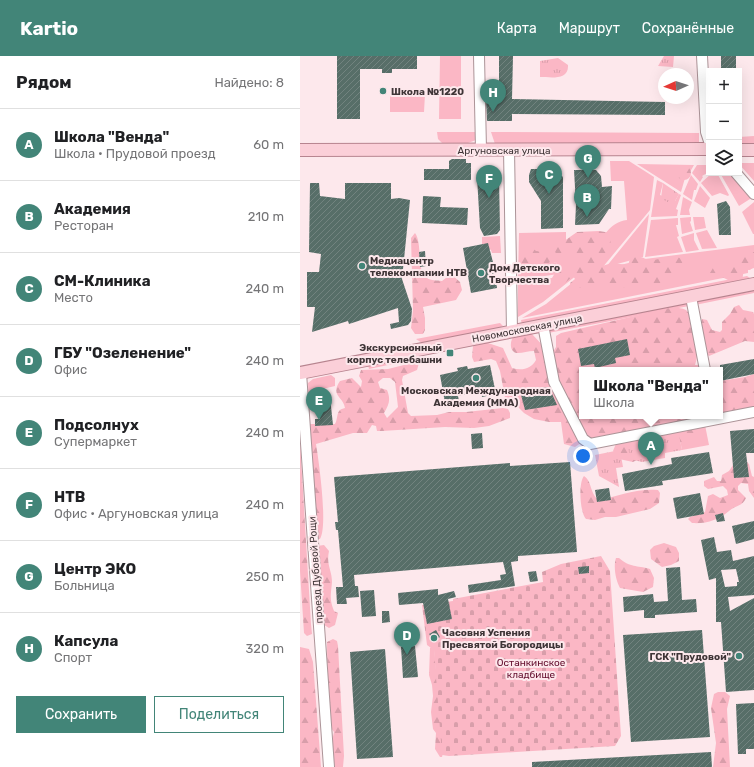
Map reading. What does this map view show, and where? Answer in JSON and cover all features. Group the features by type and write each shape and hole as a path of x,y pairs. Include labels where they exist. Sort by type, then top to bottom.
{"main road":[{"name":"Аргуновская улица","path":"300,150 706,149"},
{"path":"742,150 754,150"},
{"name":"Новомосковская улица","path":"300,373 754,284"}],"street":[{"path":"479,56 481,149"},
{"path":"702,56 706,132 709,140"},
{"path":"508,149 512,331"},
{"path":"739,176 754,194"},
{"path":"691,297 704,367"},
{"path":"543,325 554,382 580,435 586,442 595,444 710,419"},
{"name":"проезд Дубовой Рощи","path":"300,373 329,767"},
{"path":"723,417 754,412"}],"green space":[{"path":"440,56 461,56 461,119 439,119"},
{"path":"664,56 674,56 673,67 658,66"},
{"path":"558,58 568,65 565,74 558,77 540,77 540,61"},
{"path":"390,93 425,94 424,112 390,112"},
{"path":"437,132 477,132 476,140 468,143 442,143 438,139"},
{"path":"491,132 699,133 699,144 495,144"},
{"path":"754,136 754,144 742,144 742,137"},
{"path":"610,161 629,161 654,177 650,210 602,268 588,271 606,232 619,222 627,220 624,181 611,181"},
{"path":"742,163 754,163 754,181 742,167"},
{"path":"637,164 694,165 686,179 685,178 681,192"},
{"path":"697,165 706,165 706,174 702,176 703,177 700,182 692,173"},
{"path":"684,166 689,168 691,173 689,178 684,180 679,178 677,173 679,168"},
{"path":"691,175 698,184 696,190 694,190 692,200 683,194"},
{"path":"709,176 719,176 729,195 720,193 712,196 701,183"},
{"path":"722,176 733,176 750,196 750,199 739,206"},
{"path":"657,180 663,183 660,195 675,201 679,194 681,195 676,209 678,210 677,216 651,217"},
{"path":"663,183 679,194 675,201 667,202 661,198"},
{"path":"700,186 710,198 705,208 694,201"},
{"path":"683,197 692,202 689,210 690,215 680,215"},
{"path":"754,202 754,234 753,234 742,212"},
{"path":"649,214 643,257 606,267"},
{"path":"691,217 690,222 693,231 682,234 680,218"},
{"path":"693,217 704,217 706,228 695,230"},
{"path":"678,218 678,225 676,225 679,236 677,237 683,252 645,257 651,220"},
{"path":"707,230 717,248 702,249 696,233"},
{"path":"599,231 611,233 610,250 601,256 599,263 592,269 612,263 628,265 630,259 637,257 655,260 678,257 682,259 683,266 675,278 662,281 657,286 637,284 630,287 609,288 600,283 589,288 585,288 570,286 570,283 575,279 573,276 565,283 555,283 552,278 555,273 570,268 576,268 582,260 580,254 558,254 553,251 551,245 554,240 560,244 577,232"},
{"path":"566,232 566,240 590,239 586,271 558,274 556,262 538,269 538,277 518,279 519,233"},
{"path":"415,233 419,244 420,264 424,275 430,280 442,281 451,274 460,282 462,290 456,300 423,307 425,330 423,334 415,334 411,328 413,310 411,238"},
{"path":"694,233 694,240 699,250 686,252 681,237"},
{"path":"500,236 501,253 492,253 491,250 482,244 482,237"},
{"path":"529,245 536,251 546,252 552,260 539,271 532,271 521,276 516,271 520,263 522,250"},
{"path":"754,245 754,268 748,270 748,273 522,318 546,304 583,274 645,259"},
{"path":"754,252 754,266 750,270 744,269 742,281 734,283 720,276 715,278 710,273 713,268 729,263 742,262 743,256"},
{"path":"556,262 558,274 538,277 537,269"},
{"path":"577,275 543,302 518,317 518,282"},
{"path":"747,276 750,278 522,325 521,320"},
{"path":"754,291 754,293 695,305 697,301"},
{"path":"685,304 689,306 548,333 551,330"},
{"path":"739,305 743,310 753,312 754,314 754,342 745,341 709,356 706,353 701,323 702,319 707,320 712,330 720,332 722,330 722,322 730,314 734,307"},
{"path":"674,307 686,310 694,321 696,329 698,352 695,365 701,367 579,367 579,419 688,419 682,425 696,427 698,434 695,437 648,454 633,462 619,459 613,451 617,441 587,439 575,447 564,444 561,422 549,422 534,419 524,413 516,405 506,403 500,371 496,361 491,359 474,362 472,357 473,346 482,341 503,348 512,368 526,368 532,365 536,360 534,351 518,353 513,351 511,343 515,335 521,333 531,333 548,351 553,352 556,347 556,336 561,333"},
{"path":"500,323 503,326 498,328 422,343 416,339"},
{"path":"418,356 421,358 369,369 368,365"},
{"path":"416,362 419,363 417,370 403,376 402,380 408,413 411,416 437,415 449,412 466,412 503,408 508,409 510,418 489,426 474,428 445,427 377,431 376,426 372,425 367,433 353,433 316,444 322,493 323,521 320,539 316,539 306,424 335,424 338,412 345,408 336,390 340,381 352,378 361,387 362,381 359,376 361,370 388,369","holes":["383,378 390,378 395,382 398,407 387,418 384,413 389,402 389,397 387,390 380,388 378,382"]},
{"path":"754,374 754,409 725,414 723,412 723,381"},
{"path":"331,375 335,378 335,386 314,391 313,404 309,406 308,383 313,379"},
{"path":"705,425 709,445 682,450 678,430"},
{"path":"678,430 682,450 665,453 665,458 642,462 630,459 627,440"},
{"path":"300,441 312,634 307,636 304,633 300,571"},
{"path":"620,450 623,467 616,468 619,487 599,476 595,455"},
{"path":"746,461 749,464 752,476 754,477 754,498 749,491 748,484 741,483 738,486 738,490 746,498 743,503 717,519 702,523 692,523 688,519 690,517 705,512 708,496 713,494 720,498 728,495 727,490 723,486 708,489 704,486 704,481 714,477 717,481 721,481 722,475 729,471 735,462"},
{"path":"584,476 589,481 594,495 600,501 629,492 658,490 660,493 659,503 650,509 616,517 605,517 595,520 586,519 582,511 580,498 581,485"},
{"path":"664,543 676,547 679,553 679,561 662,567 651,559 650,550 654,546"},
{"path":"324,545 329,551 328,560 332,582 331,603 334,611 338,613 335,625 329,628 321,623 318,579 320,562 318,559 317,546"},
{"name":"Останкинское кладбище","path":"601,556 610,571 621,736 615,746 449,756 442,755 434,650 427,645 422,605 453,601 453,599 543,582 542,572 561,564"},
{"path":"616,558 619,558 630,565 650,569 654,578 653,587 643,592 620,588 615,574"},
{"path":"413,632 415,635 414,640 394,637 395,634"},
{"path":"333,639 337,641 338,646 344,756 343,767 335,767 331,746 334,732 328,724 327,642"},
{"path":"434,646 443,753 442,757 440,757 435,749 436,733 433,729 431,712 433,696 429,675 430,648"},
{"path":"300,647 309,649 313,662 321,767 300,767"},
{"path":"718,692 725,692 730,696 727,709 730,767 713,767 716,743 711,708 714,694"}],"building":[{"path":"337,56 417,56 417,69 392,69 392,73 382,73 382,69 360,69 360,119 337,119"},
{"path":"499,56 513,56 512,99 658,102 658,104 665,104 665,115 512,114 512,121 487,121 486,101 499,101"},
{"path":"721,56 736,56 736,68 721,68"},
{"path":"452,159 466,159 466,163 471,163 471,180 424,180 424,169 449,169 449,161"},
{"path":"531,169 550,169 556,171 563,177 563,228 541,229 541,201 529,182"},
{"path":"574,170 596,170 601,176 602,187 612,186 611,209 609,209 599,224 575,225 576,205"},
{"path":"499,176 500,230 497,234 484,236 480,228 477,177"},
{"name":"Медиацентр телекомпании НТВ","path":"310,183 319,183 320,196 345,199 345,183 391,183 391,199 399,198 410,200 402,279 412,309 411,321 408,325 391,329 390,324 399,322 398,308 349,324 348,321 312,332 315,307 307,307 307,272 319,272 321,254 309,252"},
{"path":"423,196 441,197 440,207 468,208 467,225 422,223"},
{"path":"726,201 730,207 731,235 719,235 717,204"},
{"name":"Дом Детского Творчества","path":"488,243 494,266 497,288 471,293 463,248"},
{"path":"425,251 426,266 420,267 419,252"},
{"path":"627,339 630,355 615,358 616,363 599,367 595,367 594,364 581,366 578,349"},
{"path":"754,359 754,374 723,380 723,367 720,367 720,365"},
{"path":"490,365 496,394 482,397 481,392 458,396 459,401 445,403 440,375 458,371 457,368 467,366 468,369"},
{"path":"549,387 557,405 525,410 520,391"},
{"path":"319,397 330,397 333,425 315,426 315,419 320,419"},
{"path":"754,429 754,453 746,453 749,477 734,478 730,431"},
{"path":"482,433 483,448 472,449 471,434"},
{"path":"709,452 713,473 662,481 663,485 625,491 622,474 672,464 671,458"},
{"path":"570,462 577,552 518,556 518,561 511,562 515,586 469,593 468,585 501,580 500,575 506,574 503,562 354,575 355,586 358,586 359,597 346,598 347,604 337,604 336,587 343,587 338,530 336,530 335,522 338,522 334,477 510,463 510,466"},
{"path":"609,488 611,500 597,502 595,490"},
{"path":"700,493 704,514 677,519 673,498"},
{"path":"723,513 725,521 717,522 715,515"},
{"path":"754,521 754,539 736,544 732,526"},
{"name":"ГСК \"Прудовой\"","path":"714,537 717,552 731,550 733,561 754,556 754,595 728,597 730,611 754,598 754,690 726,692 721,622 716,622 716,578 709,580 701,540","holes":["736,569 739,582 737,582 737,586 725,587 721,570"]},
{"path":"589,566 589,573 579,574 578,567"},
{"path":"680,567 682,600 696,599 697,612 655,615 655,618 644,618 644,610 624,612 623,597 653,594 654,602 668,601 666,568"},
{"path":"536,571 538,581 530,582 528,572"},
{"path":"438,589 438,595 454,591 456,597 448,599 452,619 427,624 423,603 399,605 398,593"},
{"path":"374,590 376,616 362,617 360,591"},
{"path":"382,611 389,611 390,622 382,623"},
{"path":"436,630 440,637 434,641 429,634"},
{"path":"702,630 710,737 631,742 623,635"},
{"path":"415,646 418,677 403,678 401,647"},
{"path":"385,649 393,757 357,759 350,652"},
{"path":"754,703 754,749 746,749 746,754 738,754 736,704"},
{"path":"711,752 712,767 532,767 532,762"}],"place":[{"name":"Школа №1220","path":"383,91"},
{"name":"Капсула","path":"493,112"},
{"name":"Центр ЭКО","path":"588,178"},
{"name":"СМ-Клиника","path":"549,194"},
{"name":"НТВ","path":"489,198"},
{"name":"Академия","path":"587,217"},
{"name":"Медиацентр телекомпании НТВ","path":"362,266"},
{"name":"Дом Детского Творчества","path":"481,273"},
{"name":"Экскурсионный корпус телебашни","path":"450,353"},
{"name":"Московская Международная Академия (ММА)","path":"476,378"},
{"name":"Подсолнух","path":"319,420"},
{"name":"Школа \"Венда\"","path":"651,465"},
{"name":"Часовня Успения Пресвятой Богородицы","path":"434,638"},
{"name":"ГБУ \"Озеленение\"","path":"407,655"},
{"name":"ГСК \"Прудовой\"","path":"739,656"}]}
